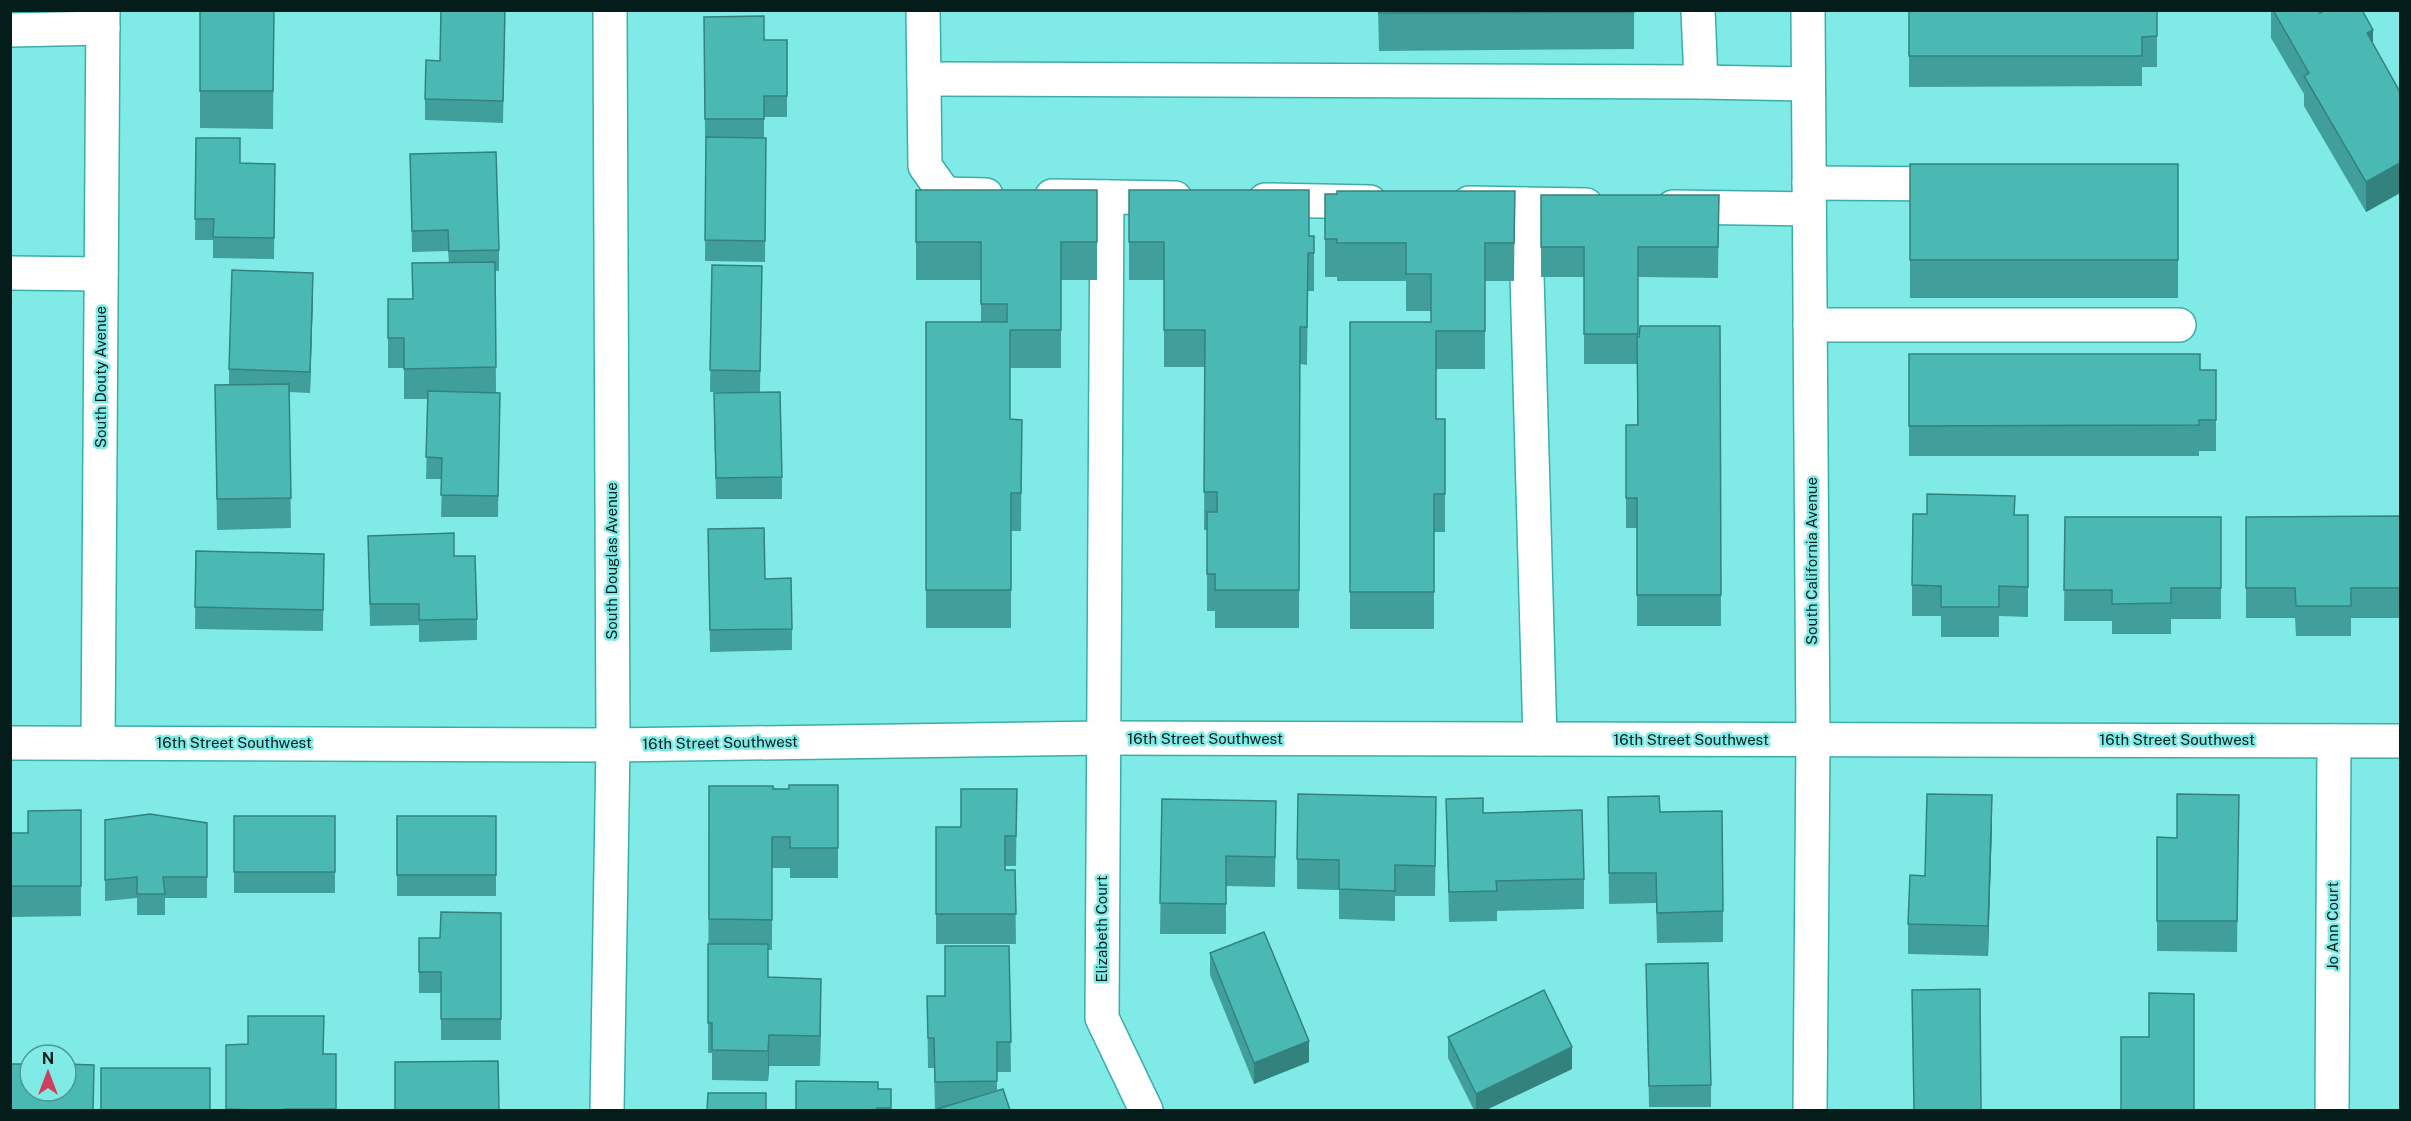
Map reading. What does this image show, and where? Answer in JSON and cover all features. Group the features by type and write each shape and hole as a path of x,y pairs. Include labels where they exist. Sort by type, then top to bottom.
{"street":[{"name":"South Douglas Avenue","path":"607,1110 613,745 610,10"},
{"path":"923,10 926,166 945,194 1202,199"},
{"path":"1698,10 1701,82"},
{"name":"South California Avenue","path":"1808,10 1813,740 1810,1110"},
{"path":"10,30 103,20"},
{"name":"South Douty Avenue","path":"98,743 103,20"},
{"path":"924,79 1808,84"},
{"path":"1441,203 1632,206 1988,184"},
{"name":"Elizabeth Court","path":"1107,197 1102,1018 1146,1110"},
{"path":"1238,200 1406,202"},
{"path":"1525,204 1540,739"},
{"path":"10,273 101,274"},
{"path":"1810,325 2179,325"},
{"name":"16th Street Southwest","path":"10,743 613,745 1104,738 2400,741"},
{"name":"Jo Ann Court","path":"2331,1110 2334,741"}],"building":[{"path":"200,10 274,10 273,91 200,91"},
{"path":"441,10 505,10 503,101 425,99 426,60 440,61"},
{"path":"1379,10 1634,10 1634,12 1379,13"},
{"path":"1909,10 2157,10 2157,36 2142,37 2142,56 1909,56"},
{"path":"2273,10 2318,10 2320,13 2325,10 2362,10 2373,30 2367,33 2400,92 2400,163 2366,182 2304,76 2309,73"},
{"path":"764,16 764,40 787,40 787,96 764,96 764,119 705,119 704,17"},
{"path":"706,137 766,138 765,241 705,240"},
{"path":"196,138 240,138 240,163 275,164 274,238 213,237 214,219 195,219"},
{"path":"496,152 499,250 449,251 448,230 412,231 410,154"},
{"path":"1910,164 2178,164 2178,260 1910,260"},
{"path":"916,190 1097,190 1097,242 1061,242 1061,330 1010,330 1010,419 1022,420 1021,493 1011,493 1011,590 926,590 926,322 1007,322 1007,304 981,304 981,242 916,242"},
{"path":"1129,190 1309,190 1309,236 1314,236 1314,253 1308,253 1307,327 1300,327 1299,590 1215,590 1215,574 1207,574 1207,512 1217,512 1217,492 1204,492 1205,330 1164,330 1164,242 1129,242"},
{"path":"1337,191 1515,191 1514,243 1485,243 1485,331 1436,331 1436,419 1445,419 1445,494 1434,494 1434,592 1350,592 1350,322 1431,322 1431,274 1406,274 1406,243 1337,243 1337,239 1325,239 1325,194 1337,194"},
{"path":"1541,195 1719,195 1718,247 1638,247 1638,334 1584,334 1584,247 1541,247"},
{"path":"495,262 496,367 404,369 404,338 388,338 388,299 413,299 412,263"},
{"path":"712,265 762,266 760,371 710,370"},
{"path":"232,270 313,273 310,372 229,369"},
{"path":"1640,326 1720,326 1721,595 1637,595 1637,498 1626,498 1626,425 1638,425 1637,337 1639,337"},
{"path":"1909,354 2200,354 2200,370 2216,370 2216,420 2199,420 2199,425 1909,426"},
{"path":"289,384 291,498 217,499 215,385"},
{"path":"428,391 500,393 498,496 441,495 442,458 426,457"},
{"path":"780,392 782,477 716,478 714,393"},
{"path":"1927,494 2015,496 2014,515 2028,515 2028,587 1999,586 1999,607 1941,607 1941,586 1912,585 1913,514 1927,514"},
{"path":"2400,516 2400,588 2351,588 2351,606 2296,606 2295,588 2246,588 2246,517"},
{"path":"2065,517 2221,517 2221,588 2171,588 2171,603 2112,604 2112,590 2064,590"},
{"path":"764,528 765,579 791,578 792,629 710,630 708,529"},
{"path":"454,533 454,556 475,556 477,619 419,620 419,604 370,604 368,536"},
{"path":"196,551 324,554 323,610 195,607"},
{"path":"789,785 838,785 838,848 790,848 790,837 772,837 772,920 709,919 709,786 773,786 773,789 789,789"},
{"path":"961,789 1017,789 1016,836 1005,836 1005,870 1015,870 1016,914 936,914 936,827 961,827"},
{"path":"1298,794 1436,797 1435,866 1395,865 1395,891 1339,889 1339,860 1297,859"},
{"path":"1927,794 1992,795 1988,926 1908,924 1910,875 1925,876"},
{"path":"2177,794 2239,795 2237,921 2157,921 2157,837 2177,838"},
{"path":"1659,796 1660,812 1722,811 1723,911 1657,913 1656,873 1609,873 1608,797"},
{"path":"1483,798 1483,813 1582,810 1584,879 1496,881 1497,891 1449,892 1446,799"},
{"path":"1162,799 1276,801 1275,857 1226,856 1226,904 1160,903"},
{"path":"81,810 81,886 10,886 10,833 28,833 28,811"},
{"path":"150,814 207,823 207,877 163,877 165,894 137,894 137,877 105,880 105,820"},
{"path":"234,816 335,816 335,872 234,872"},
{"path":"397,816 496,816 496,875 397,875"},
{"path":"441,912 501,913 501,1019 441,1019 441,972 419,972 419,938 440,938"},
{"path":"1264,932 1309,1041 1254,1063 1210,953"},
{"path":"708,944 768,944 768,977 821,979 820,1036 769,1035 768,1051 712,1050 712,1023 708,1023"},
{"path":"945,946 1009,946 1011,1042 997,1042 997,1081 935,1082 934,1038 928,1038 927,996 945,996"},
{"path":"1708,963 1711,1085 1649,1086 1646,964"},
{"path":"1980,989 1981,1110 1914,1110 1912,990"},
{"path":"1544,990 1572,1047 1476,1094 1448,1037"},
{"path":"2149,993 2194,994 2194,1110 2121,1110 2121,1037 2149,1037"},
{"path":"248,1016 324,1016 323,1054 336,1054 336,1109 226,1109 226,1045 248,1044"},
{"path":"498,1061 499,1110 395,1110 395,1062"},
{"path":"10,1064 18,1064 18,1103 78,1103 78,1064 94,1065 93,1110 10,1110"},
{"path":"101,1068 210,1068 210,1110 101,1110"},
{"path":"796,1081 878,1082 878,1089 891,1089 891,1108 796,1110"},
{"path":"1003,1089 1010,1110 934,1110"},
{"path":"708,1093 766,1093 766,1110 707,1110"}]}
